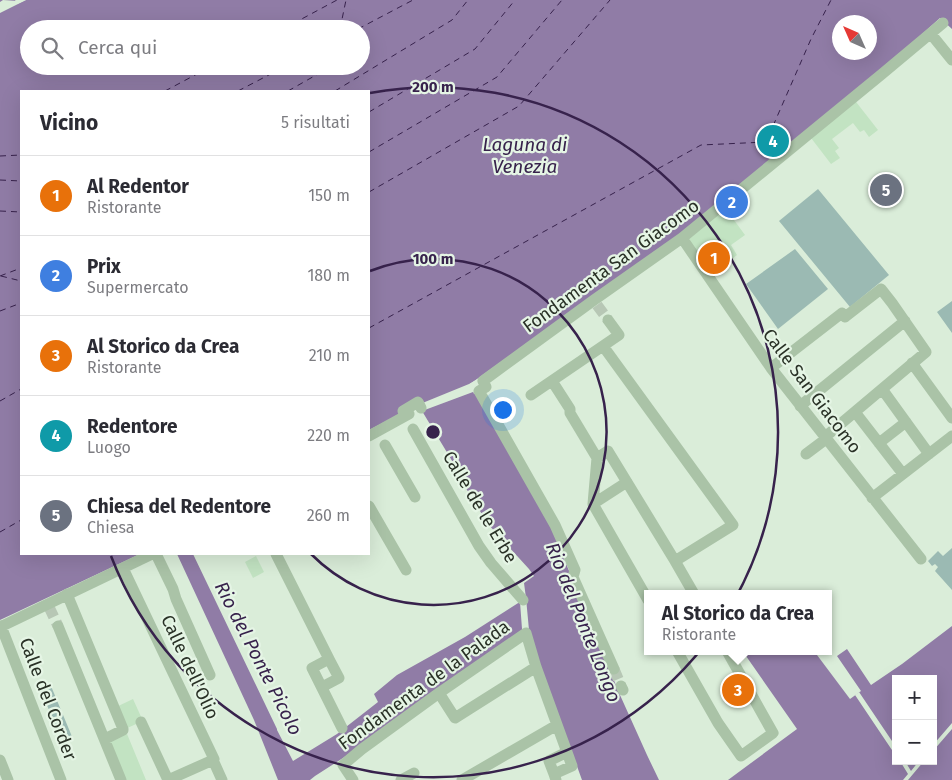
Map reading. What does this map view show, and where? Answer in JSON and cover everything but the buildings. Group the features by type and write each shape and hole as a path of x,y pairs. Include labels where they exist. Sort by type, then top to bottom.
{"street":[{"name":"Fondamenta San Giacomo","path":"614,669 573,577 575,570 555,526 478,387 596,303 682,238 943,23"},
{"path":"931,34 952,60"},
{"name":"Calle San Giacomo","path":"682,238 771,368 921,559"},
{"path":"771,368 842,313 845,317 881,289 926,352 806,454"},
{"path":"531,395 619,335 608,320"},
{"path":"800,406 905,321"},
{"path":"603,346 732,525 675,561"},
{"path":"912,364 952,418"},
{"path":"552,381 598,458 593,504 644,593"},
{"path":"882,389 929,454"},
{"path":"375,434 409,419 403,410 410,406 418,402 421,408"},
{"path":"855,412 903,474"},
{"name":"Calle de le Erbe","path":"409,419 482,550 522,600"},
{"path":"800,426 810,419"},
{"path":"878,443 906,422"},
{"path":"872,498 952,436"},
{"path":"385,445 415,497"},
{"path":"598,458 608,451 692,590"},
{"path":"593,504 627,482"},
{"path":"370,508 406,570"},
{"path":"1,628 67,594 152,555"},
{"path":"155,555 173,589 210,675"},
{"path":"277,555 339,678 322,687"},
{"name":"Calle dell'Olio","path":"123,568 214,759 222,780"},
{"path":"67,594 123,729 105,738"},
{"path":"58,626 121,780"},
{"name":"Calle del Corder","path":"1,628 62,780"},
{"name":"Fondamenta de la Palada","path":"353,780 342,765 526,633 536,667"},
{"path":"679,655 718,723 741,756 773,733 729,655"},
{"path":"329,659 312,668 342,728"},
{"path":"439,694 455,718 536,667 557,725 567,752 572,766 555,777 549,761 567,752"},
{"path":"141,722 169,780 213,760"},
{"path":"462,780 557,725"},
{"path":"0,760 8,780"},
{"path":"402,780 414,773"}],"shaded area":[{"path":"853,98 878,130 869,137 864,130 860,132 853,123 832,139 839,148 835,151 840,158 831,164 808,134"},
{"path":"818,189 889,275 850,307 779,221"},
{"path":"720,201 745,235 731,245 737,255 728,262 721,253 699,269 676,237"},
{"path":"795,249 828,289 778,329 746,284"},
{"path":"952,301 952,333 937,312"},
{"path":"952,548 952,590 935,571 938,567 935,564 932,566 928,561 938,551 943,556"},
{"path":"256,556 264,572 253,578 245,562"},
{"path":"51,686 73,739 63,743 41,691"},
{"path":"133,699 143,721 125,729 146,780 119,780 102,738 121,729 112,709"}],"water":[{"name":"Laguna di Venezia","path":"0,0 15,0 17,4 26,0 952,0 952,29 940,18 845,103 676,237 470,384 474,394 477,393 551,527 620,695 659,780 582,780 529,630 310,780 278,780 254,720 177,555 193,555 293,761 337,734 378,702 374,694 397,675 465,637 526,598 524,583 534,576 488,524 422,411 420,404 370,429 370,90 20,90 20,555 138,555 0,620"},
{"path":"952,626 952,780 728,780 797,729 746,656 817,655 850,699 861,691 837,656 847,649 871,685"}],"pier":[{"path":"3,0 26,0 0,13 0,2"},
{"path":"481,377 482,380 473,385 475,390 473,392 422,411 419,408 420,404 469,384"},
{"path":"526,598 529,630 522,629 520,602"},
{"path":"859,692 892,741 892,750 855,695"},
{"path":"952,723 952,729 937,746 937,740"},
{"path":"902,765 907,765 911,771 916,765 921,765 908,780 903,780 908,774"}],"ferry route":[{"path":"300,20 337,0"},
{"path":"342,20 346,0"},
{"path":"370,23 413,0"},
{"path":"370,70 452,20 468,0"},
{"path":"370,111 475,49 515,0"},
{"path":"370,151 497,77 562,0"},
{"path":"370,191 519,106 610,0"},
{"path":"370,327 701,145 766,142 811,39 831,0"},
{"path":"167,90 195,75"},
{"path":"240,90 269,75"},
{"path":"290,90 316,75"},
{"path":"337,90 361,75"},
{"path":"0,156 20,155"},
{"path":"0,180 20,181"},
{"path":"0,211 20,212"},
{"path":"0,276 20,268"},
{"path":"1,276 20,281"},
{"path":"0,311 20,303"},
{"path":"0,401 20,390"},
{"path":"0,532 20,521"}],"tunnel":[{"path":"597,305 608,320"},
{"path":"49,607 58,626"},
{"path":"614,669 621,686"}],"place":[{"name":"Redentore","path":"773,141"},
{"name":"Chiesa del Redentore","path":"886,190"},
{"name":"Prix","path":"732,202"},
{"name":"Al Redentor","path":"714,258"},
{"name":"Al Storico da Crea","path":"738,690"}],"water label":[{"name":"Rio del Ponte Longo","path":"584,622"},
{"name":"Rio del Ponte Picolo","path":"259,658"}]}
